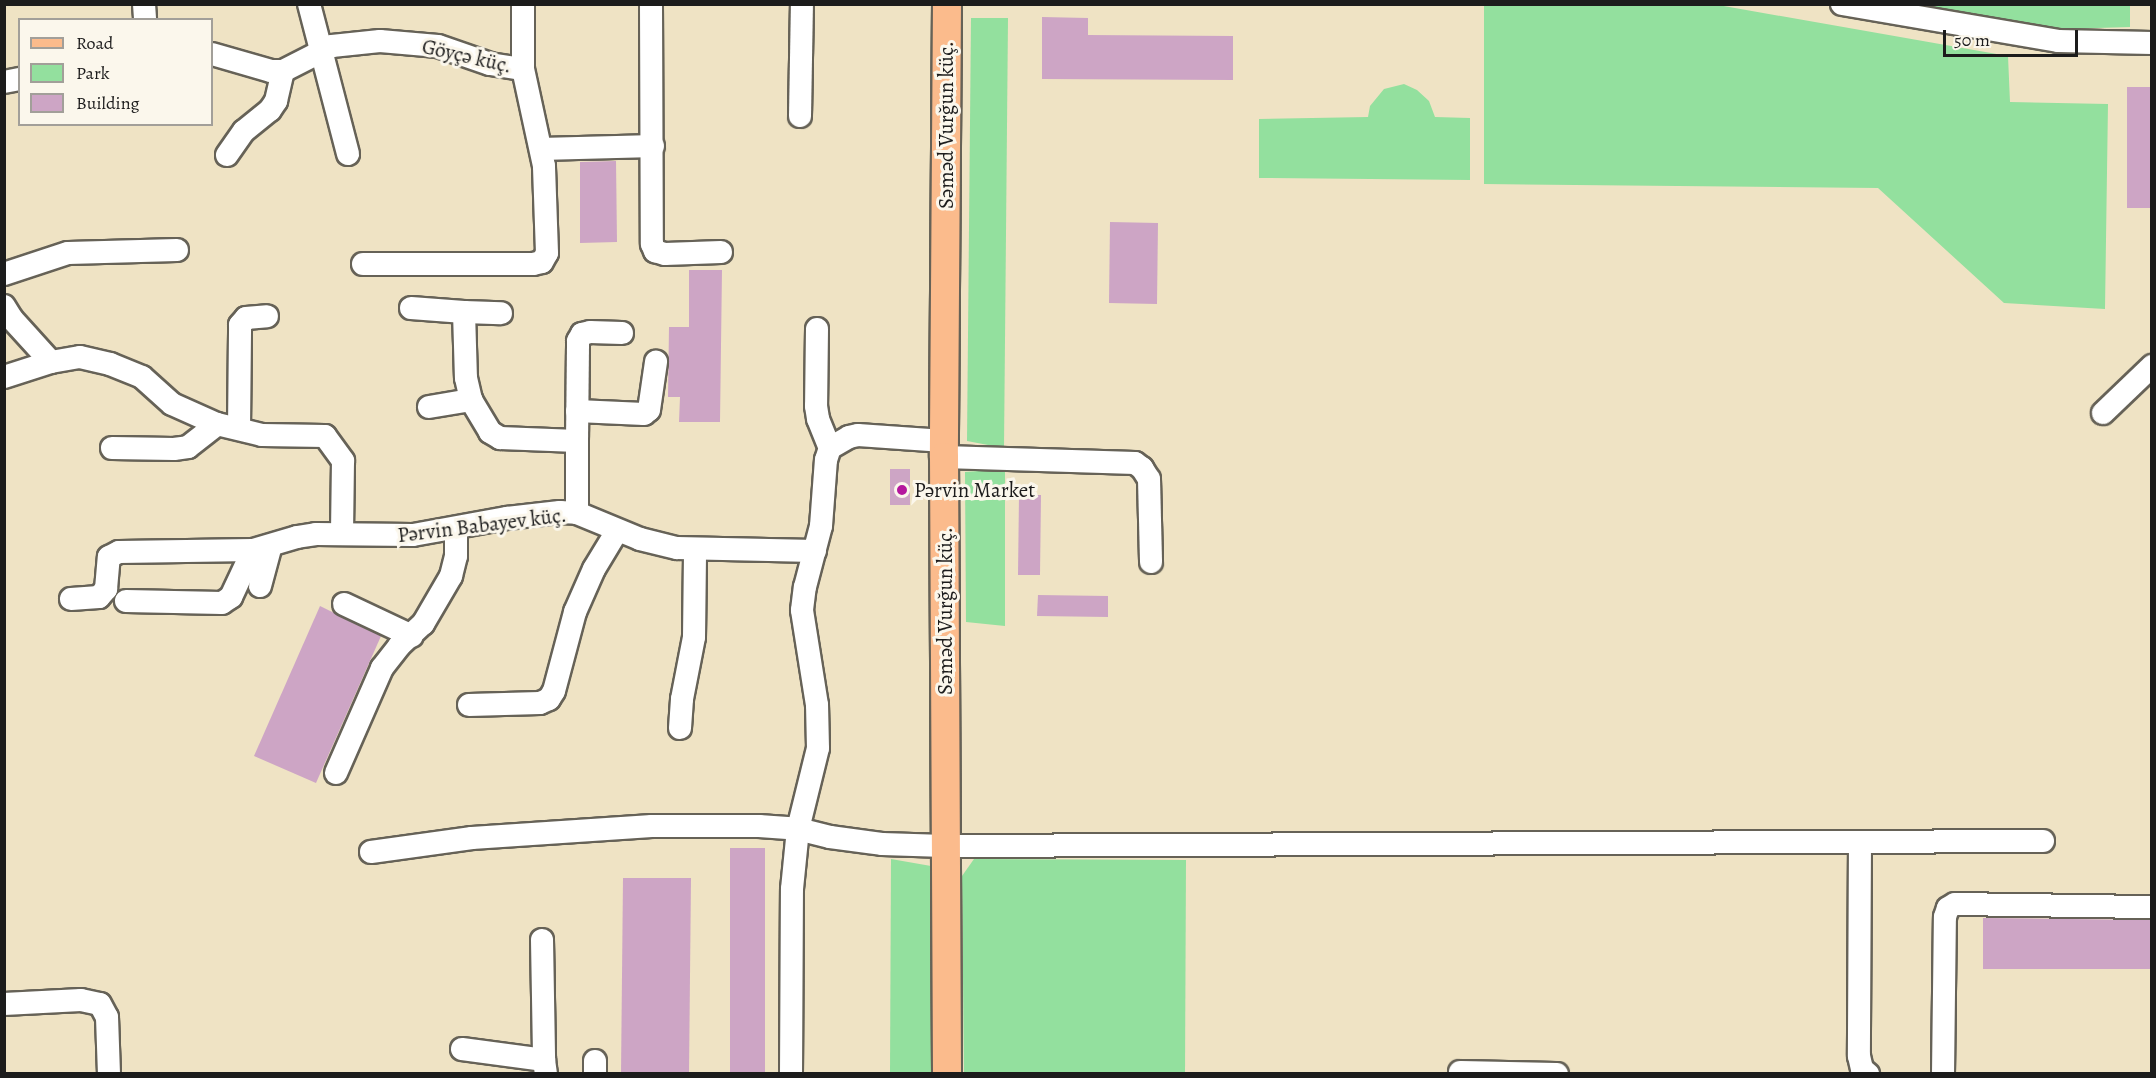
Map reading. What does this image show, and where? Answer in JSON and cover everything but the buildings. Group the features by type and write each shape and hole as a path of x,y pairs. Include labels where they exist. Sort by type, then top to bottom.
{"main road":[{"name":"Səməd Vurğun küç.","path":"947,4 944,449 947,1074"}],"street":[{"path":"309,4 348,154"},
{"name":"Göyçə küç.","path":"283,71 320,51 362,41 438,46 497,65 523,69 523,4"},
{"path":"651,4 652,244 655,252 665,254 722,252"},
{"path":"800,116 802,4"},
{"path":"1842,4 2058,41 2151,44"},
{"path":"213,54 271,71 283,71 276,101 270,110 244,131 228,155"},
{"path":"363,264 533,264 542,262 547,254 542,149 523,69"},
{"path":"542,149 653,146"},
{"path":"4,274 68,253 177,250"},
{"path":"4,306 12,319 51,362"},
{"path":"411,308 501,313"},
{"path":"464,312 466,378 471,400 490,432 500,438 577,441"},
{"path":"228,426 240,325 246,318 267,316"},
{"path":"791,1074 792,889 798,829 818,748 817,705 802,610 805,587 821,526 826,460 830,448 818,419 816,406 817,329"},
{"path":"577,513 578,341 582,334 590,332 622,333"},
{"path":"4,377 51,362 80,357 110,364 142,377 172,404 228,426 262,435 325,436 343,461 342,533"},
{"path":"577,411 644,414 649,410 656,362"},
{"path":"2103,413 2151,366"},
{"path":"429,407 471,400"},
{"path":"112,448 174,449 188,447 228,426"},
{"path":"830,448 858,435 944,449 1135,463 1142,468 1149,479 1151,562"},
{"name":"Pərvin Babayev küç.","path":"71,599 99,597 106,589 110,557 119,552 262,548 297,537 342,533 392,537 536,513 577,513 640,539 695,549 815,551"},
{"path":"336,773 382,668 399,646 423,624 451,576 456,556 456,528"},
{"path":"470,705 540,703 549,699 554,691 574,612 594,568 617,531"},
{"path":"260,586 262,548"},
{"path":"126,601 222,603 231,597 262,548"},
{"path":"680,728 682,699 694,638 695,549"},
{"path":"344,604 412,636"},
{"path":"371,852 472,838 652,826 759,826 798,829 830,837 882,844 945,846 2043,841"},
{"path":"1860,842 1859,1056 1862,1069 1868,1074"},
{"path":"1943,1074 1945,917 1948,908 1955,904 2151,908"},
{"path":"462,1049 545,1067 542,940"},
{"path":"4,1004 81,1000 100,1004 107,1017 109,1074"},
{"path":"1461,1072 1557,1074"}],"green space":[{"path":"1484,5 1718,5 2008,56 2010,102 2108,104 2105,309 2004,303 1878,188 1484,184"},
{"path":"1917,5 2130,5 2130,27 2064,29"},
{"path":"971,18 1008,18 1004,448 967,441"},
{"path":"1404,84 1417,90 1429,101 1435,117 1470,118 1470,180 1259,178 1259,119 1368,117 1370,106 1384,89"},
{"path":"1005,469 1005,626 966,622 965,472"},
{"path":"891,859 931,866 933,1073 890,1074"},
{"path":"974,859 1186,860 1185,1073 964,1073 962,876"}],"place":[{"name":"Pərvin Market","path":"902,490"}]}
